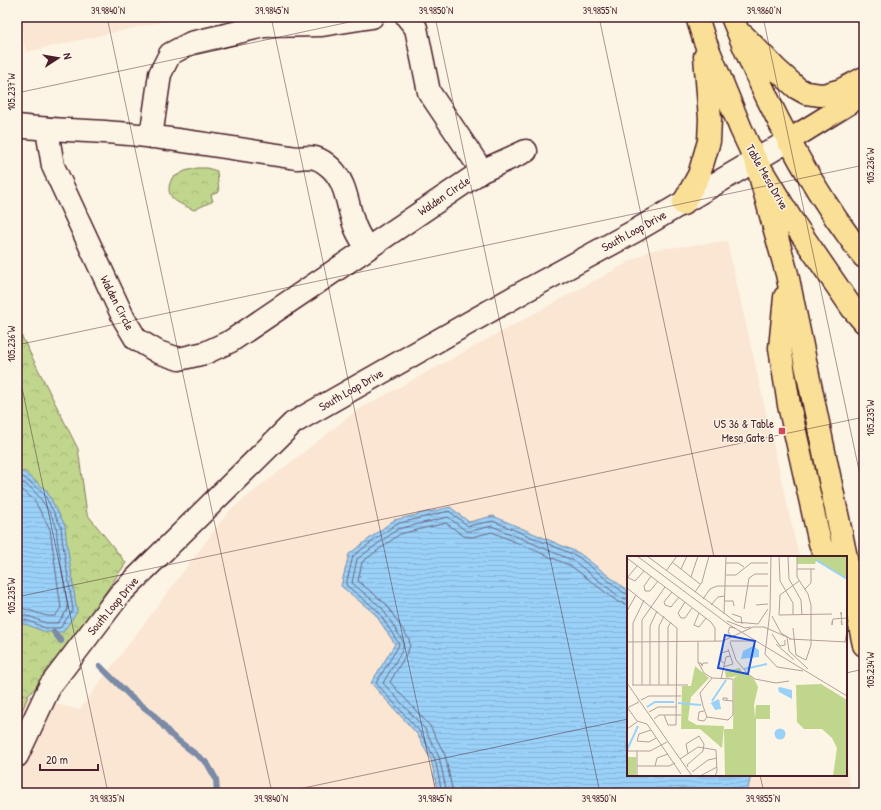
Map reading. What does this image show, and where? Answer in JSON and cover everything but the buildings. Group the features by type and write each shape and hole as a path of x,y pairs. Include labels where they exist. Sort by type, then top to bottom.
{"highway":[{"name":"Table Mesa Drive","path":"697,17 704,39 741,129 756,161 791,219 826,271 864,322"},
{"path":"734,22 776,69 797,88 806,93 821,95 827,94 841,90 864,78"},
{"path":"734,22 746,54 788,141 819,192 864,257"},
{"path":"683,204 699,175 709,141 710,120 704,39"},
{"path":"788,141 864,94"},
{"path":"756,161 786,274 846,556"},
{"path":"786,274 780,348 789,405 814,520 820,543 826,556"},
{"path":"847,563 863,640"},
{"path":"847,601 863,640"}],"street":[{"path":"151,137 160,74 170,54 191,43 264,26 322,25 372,17"},
{"path":"407,17 416,28 429,92 482,171"},
{"path":"17,126 47,130 94,131 151,137 297,158 310,156 322,160 337,174 344,188 356,229 367,248"},
{"name":"Walden Circle","path":"47,130 53,166 124,319 136,339 158,352 179,359 204,353 231,341 482,171 526,151"},
{"name":"South Loop Drive","path":"17,756 50,686 120,594 293,423 525,291 683,204 788,141"}],"shaded area":[{"path":"18,17 183,17 26,52"},
{"path":"727,241 799,556 627,556 627,776 847,776 847,770 852,793 17,793 17,693 79,710 229,511 356,411 651,250"}],"green space":[{"path":"197,168 207,168 217,171 219,192 211,195 213,201 194,210 178,202 171,196 169,185 172,178 185,171"},
{"path":"17,327 78,449 87,514 126,563 53,667 28,696 17,693"},
{"path":"17,693 28,696 17,723"}],"water":[{"path":"24,472 46,490 65,525 77,612 63,632 45,632 28,625 17,623 17,473"},
{"path":"450,507 469,522 493,516 579,553 627,590 627,776 751,776 747,793 438,793 431,760 417,734 371,683 395,644 375,614 341,586 349,554 394,520"}],"waterway":[{"path":"54,632 61,641"},
{"path":"100,666 132,698 153,714 171,735 207,763 216,779 217,793"}],"place":[{"name":"US 36 & Table Mesa Gate B","path":"782,431"}]}
